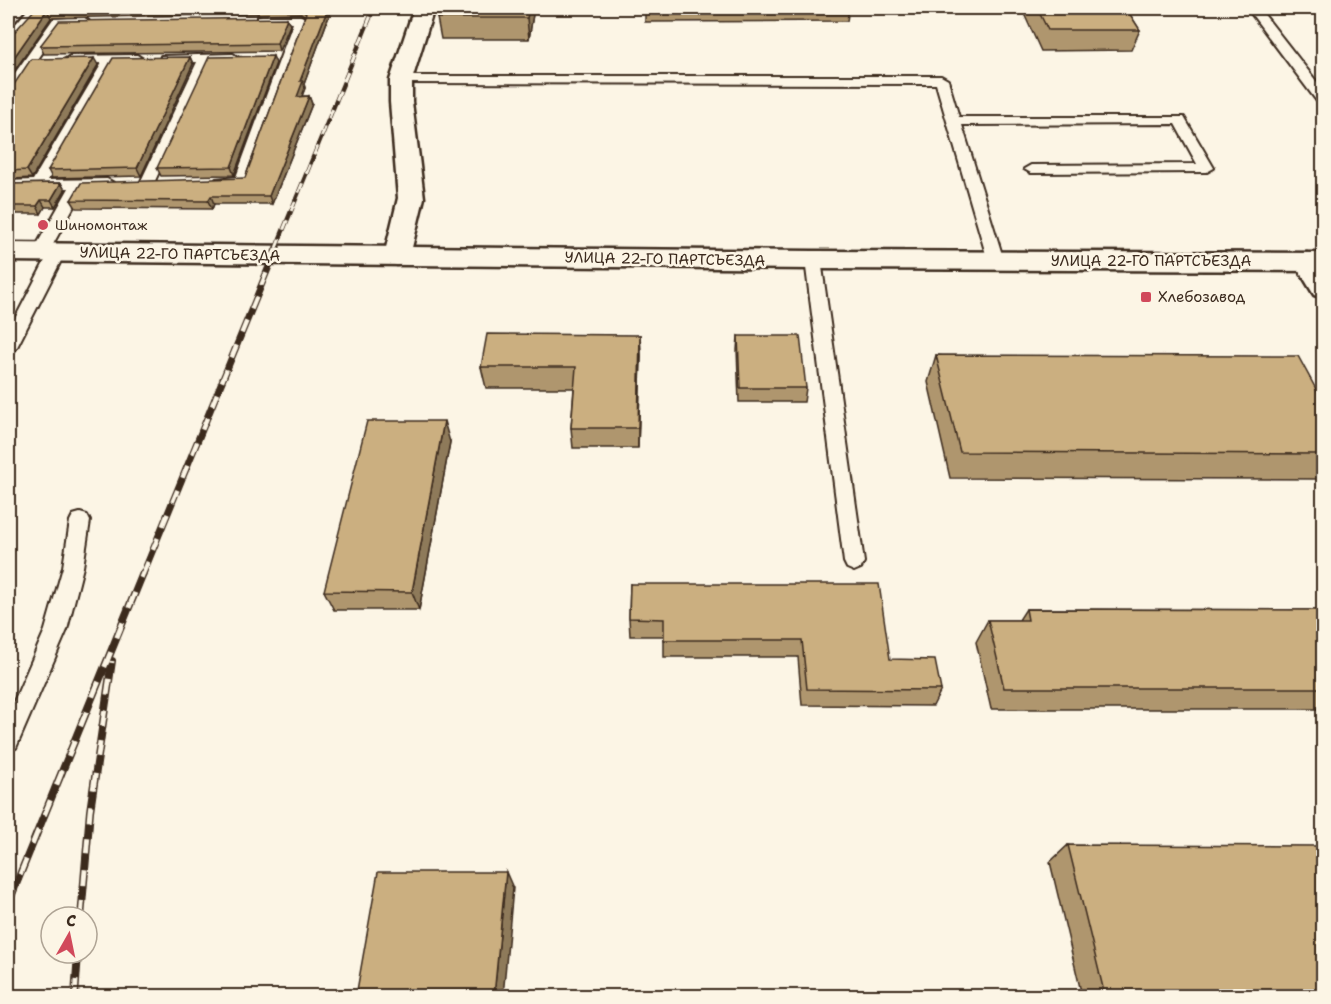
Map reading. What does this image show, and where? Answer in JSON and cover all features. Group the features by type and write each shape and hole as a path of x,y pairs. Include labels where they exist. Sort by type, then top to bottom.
{"main road":[{"path":"8,17 16,8"},
{"path":"397,256 411,198 401,102 401,80 424,8"},
{"name":"УЛИЦА 22-ГО ПАРТСЪЕЗДА","path":"8,252 813,260 1315,262"},
{"path":"1315,262 1323,289"}],"lane":[{"path":"8,92 41,60 65,8"},
{"path":"1253,8 1323,101"},
{"path":"206,182 242,182 280,57 300,19 254,19"},
{"path":"57,22 92,21"},
{"path":"41,60 252,57"},
{"path":"8,185 142,183 205,58"},
{"path":"39,184 111,59"},
{"path":"401,80 941,80 996,261"},
{"path":"954,121 1179,120 1207,168 1031,169"},
{"path":"8,347 79,184"},
{"path":"813,260 854,562"},
{"path":"8,740 56,630 73,567 81,521"}],"building":[{"path":"36,8 211,8 47,10 8,66 8,39"},
{"path":"301,8 328,8 300,81 303,81 297,97 309,96 269,196 211,196 208,201 71,200 81,183 245,178 306,13"},
{"path":"440,8 529,8 527,18 437,18"},
{"path":"1037,8 1126,8 1140,30 1048,30"},
{"path":"287,18 277,43 40,46 59,21"},
{"path":"273,56 231,167 157,168 209,57"},
{"path":"190,57 137,168 48,170 113,58"},
{"path":"94,58 27,170 9,171 12,168 8,168 8,101 14,91 8,91 8,89 11,89 31,59"},
{"path":"61,183 51,200 41,200 37,206 8,206 8,184"},
{"path":"487,334 640,335 638,428 571,428 576,367 481,367"},
{"path":"738,336 800,336 806,388 740,388"},
{"path":"936,355 1298,356 1323,402 1323,454 960,452"},
{"path":"367,421 444,421 412,592 324,591"},
{"path":"630,584 879,584 890,659 935,660 941,690 807,689 802,640 664,640 664,619 629,618"},
{"path":"1026,609 1323,610 1323,688 1004,688 988,620 1028,620"},
{"path":"1068,845 1323,846 1323,996 1105,996"},
{"path":"378,872 506,872 494,996 356,996"}],"railway":[{"path":"276,248 374,8"},
{"path":"143,574 277,247"},
{"path":"8,904 143,573"},
{"path":"82,905 90,811 112,661"},
{"path":"75,996 77,965"}],"place":[{"name":"Шиномонтаж","path":"43,225"},
{"name":"Хлебозавод","path":"1146,297"}]}
